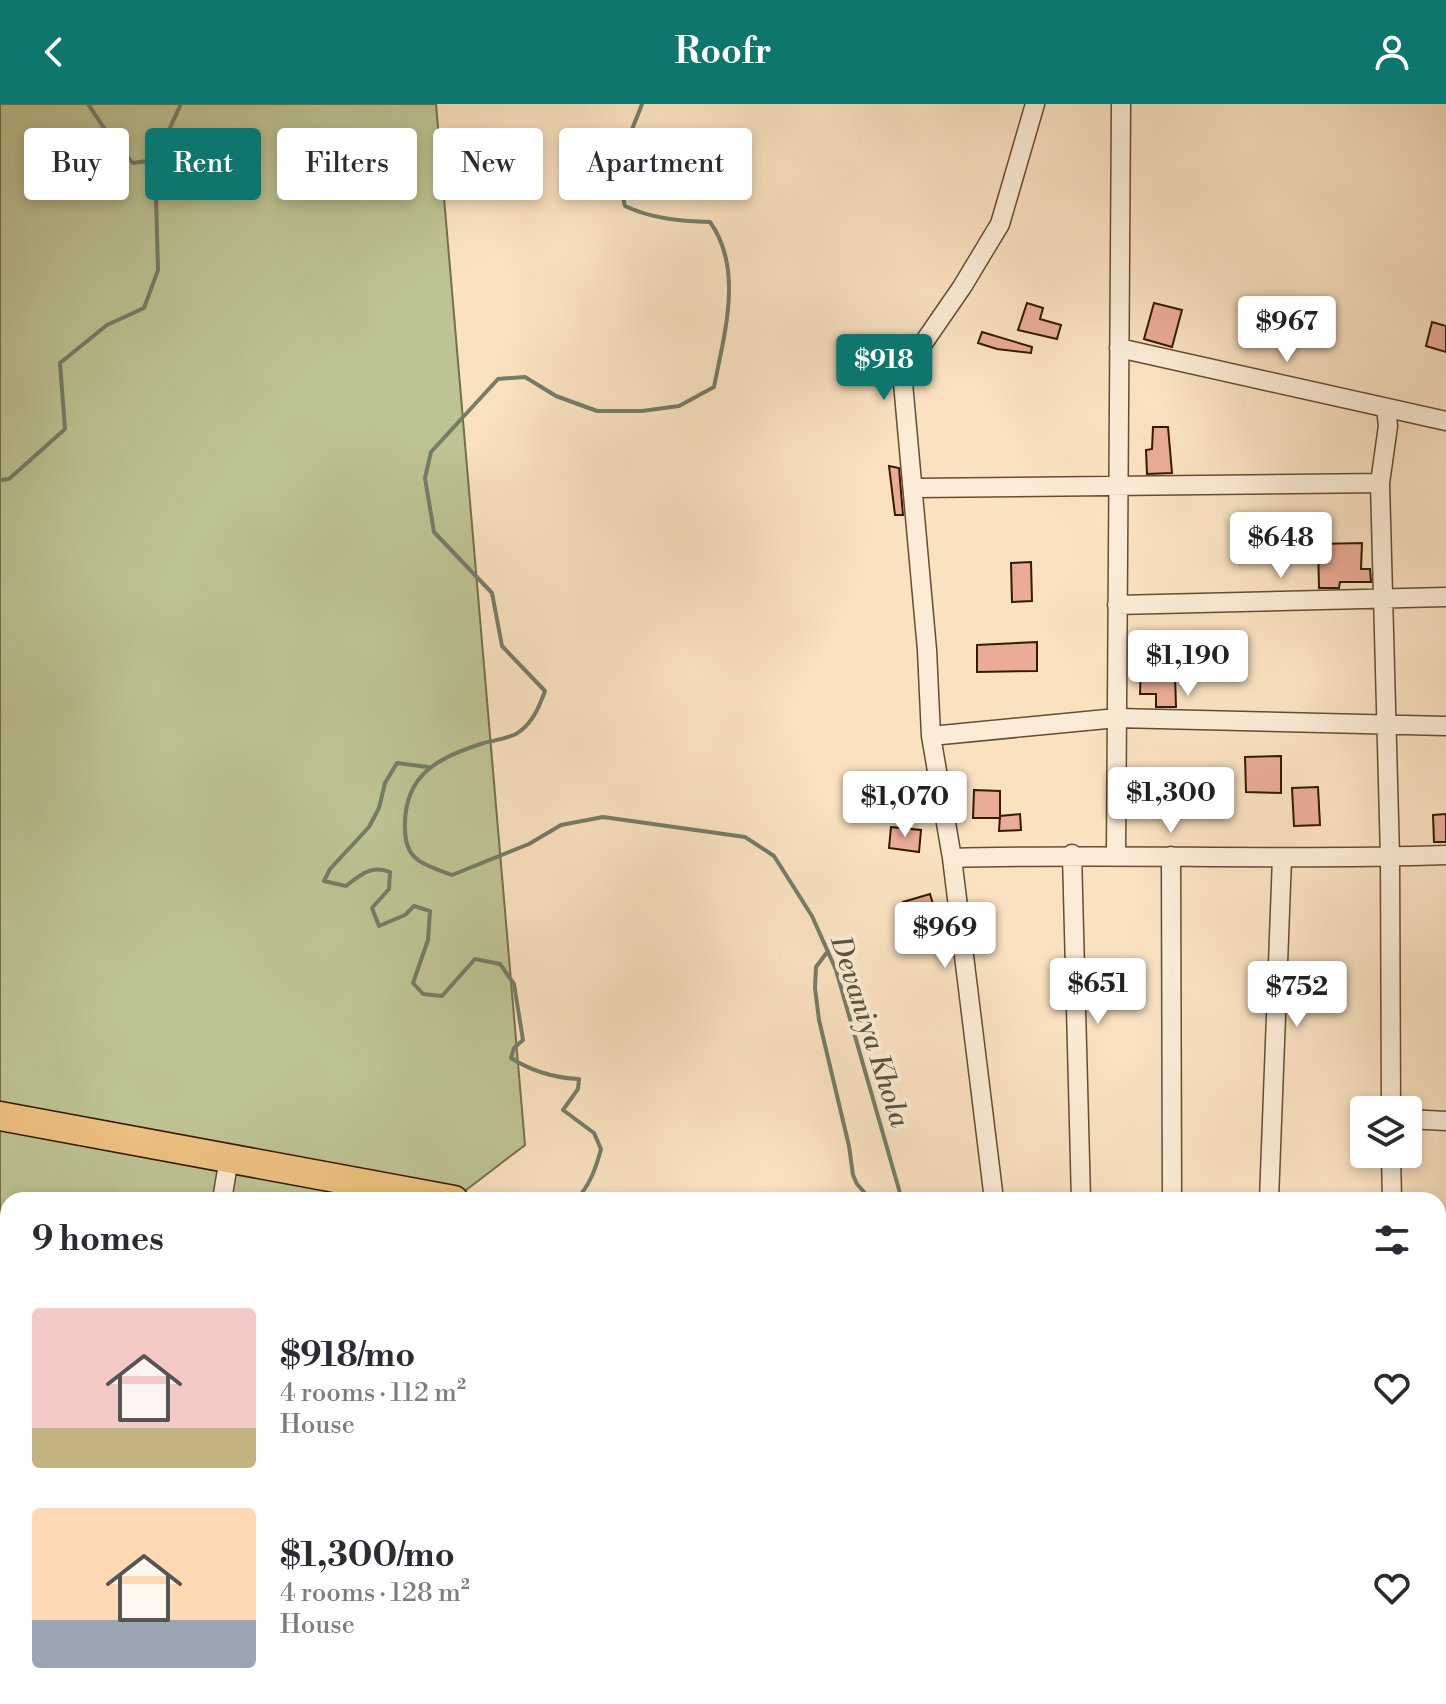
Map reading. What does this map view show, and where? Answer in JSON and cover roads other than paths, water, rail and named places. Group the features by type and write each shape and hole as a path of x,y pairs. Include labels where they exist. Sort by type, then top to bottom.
{"highway":[{"path":"0,1116 411,1192"}],"street":[{"path":"993,1192 952,858 931,736 903,383 905,374 1000,224 1035,104"},
{"path":"1116,855 1121,104"},
{"path":"1119,348 1446,421"},
{"path":"1386,408 1388,426 1380,483 1390,857 1391,1096"},
{"path":"913,488 1380,483"},
{"path":"1117,605 1446,597"},
{"path":"931,736 1117,718 1446,726"},
{"path":"952,858 1072,854 1282,858 1446,855"},
{"path":"1072,854 1081,1192"},
{"path":"1171,856 1172,1192"},
{"path":"1269,1192 1282,858"},
{"path":"1422,1120 1446,1121"},
{"path":"223,1192 229,1158"},
{"path":"1391,1168 1392,1192"}],"waterway":[{"path":"88,104 110,137 133,163 155,160 181,104"},
{"name":"Devaniya Khola","path":"642,104 621,165 625,206 656,217 710,222 726,260 728,303 714,387 679,406 642,411 597,411 556,396 525,377 498,379 431,452 425,478 434,532 492,593 502,646 545,691 532,719 519,732 452,755 426,771 410,795 406,810 406,840 419,861 452,875 529,844 561,825 603,817 745,837 774,856 812,916 836,970 900,1192"},
{"path":"0,480 9,479 65,429 60,363 107,325 144,308 158,270 156,200"},
{"path":"428,767 397,763 385,783 379,808 369,827 330,869 324,881 346,886 372,870 390,872 389,889 372,908 379,926 405,915 414,906 430,911 428,940 413,983 423,994 442,996 475,959 500,964 514,984 523,1040 514,1048 511,1058 544,1073 579,1079 578,1089 563,1110 594,1133 601,1149 592,1176 582,1192"},
{"path":"828,951 816,967 819,1020 853,1175 864,1192"}]}
